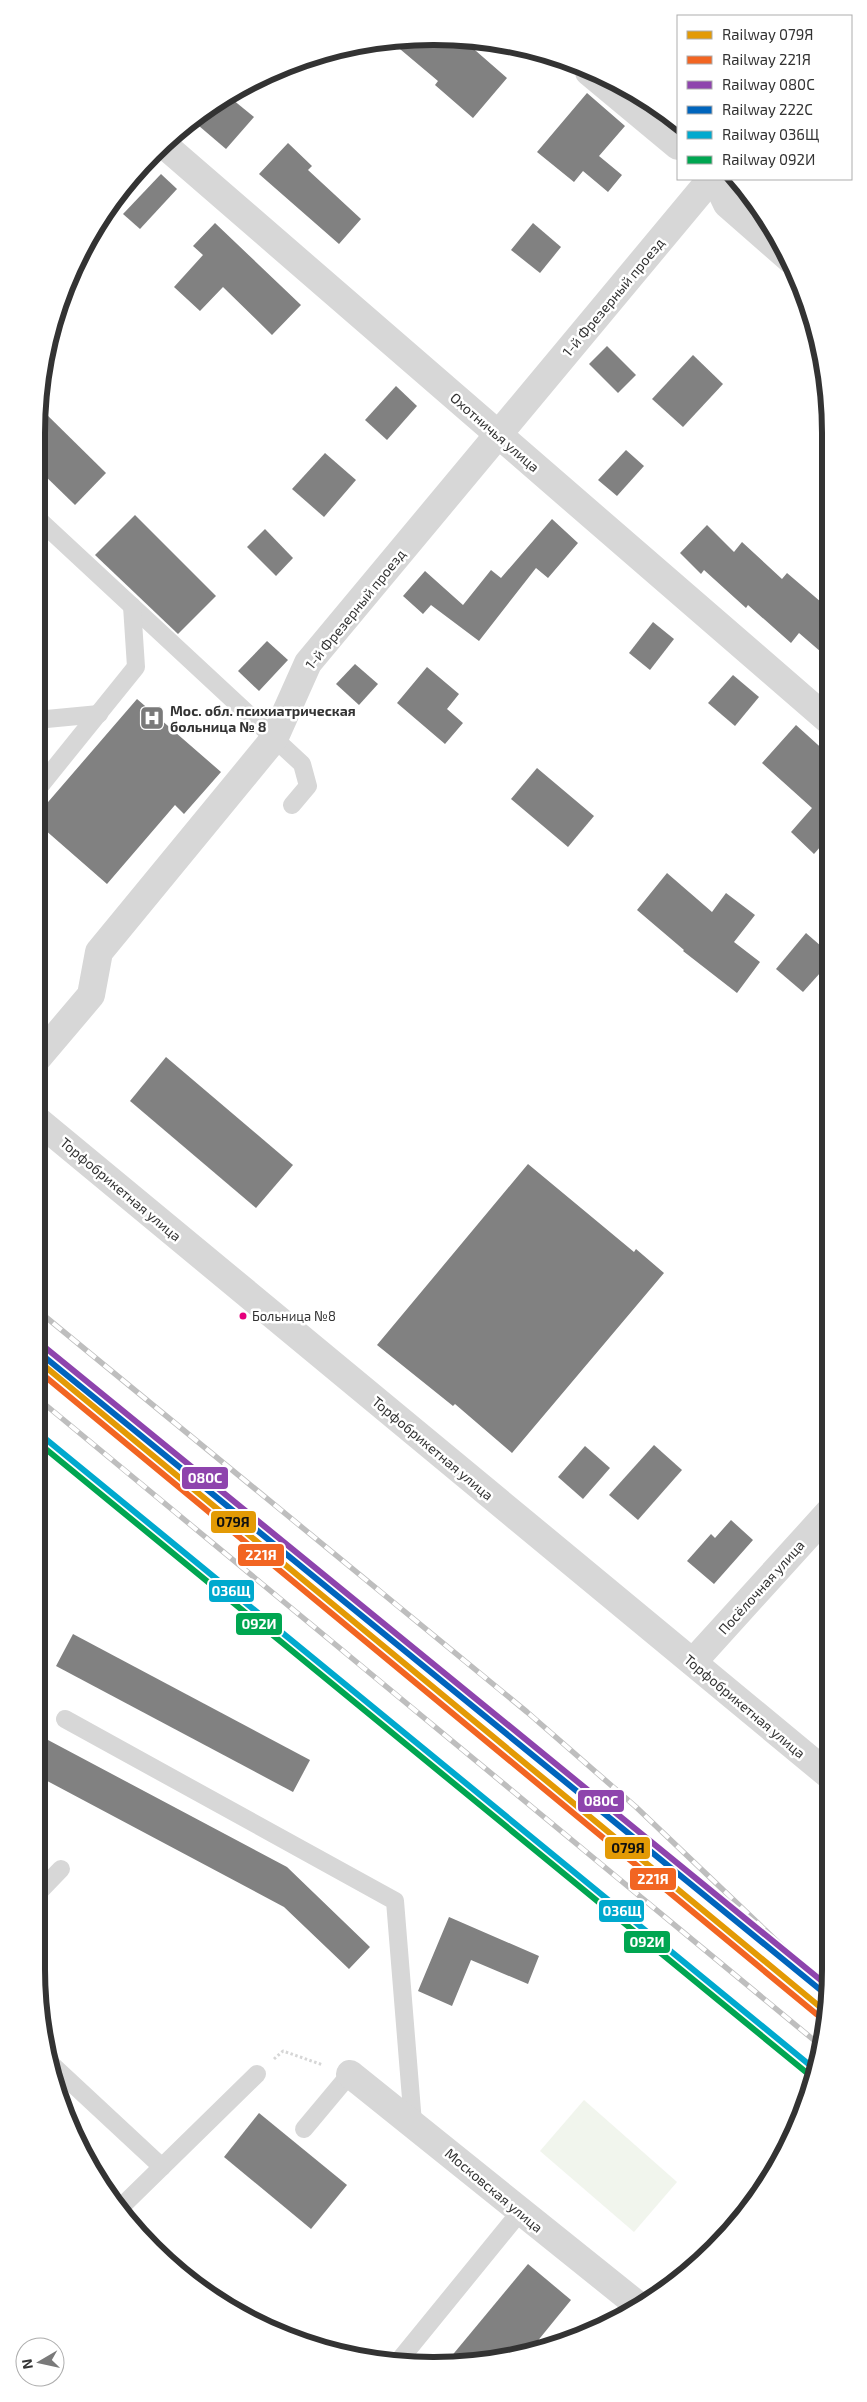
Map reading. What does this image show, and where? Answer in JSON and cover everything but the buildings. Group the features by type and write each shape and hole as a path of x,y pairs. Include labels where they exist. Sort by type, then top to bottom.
{"street":[{"path":"604,85 677,145"},
{"name":"Охотничья улица","path":"169,149 822,715"},
{"name":"1-й Фрезерный проезд","path":"45,1049 91,995 99,952 274,739 308,663 499,436 710,180"},
{"path":"715,180 727,204 773,244"},
{"name":"Торфобрикетная улица","path":"45,1126 822,1769"},
{"name":"Посёлочная улица","path":"693,1662 822,1520"},
{"name":"Московская улица","path":"350,2074 414,2123 520,2212 633,2302"}],"lane":[{"path":"45,525 302,764 308,786 292,805"},
{"path":"45,780 136,667 132,606"},
{"path":"45,719 99,714"},
{"path":"65,1719 396,1901 414,2123"},
{"path":"45,1886 61,1870"},
{"path":"59,2071 162,2168"},
{"path":"124,2203 258,2074"},
{"path":"304,2129 350,2074"},
{"path":"403,2356 520,2212"}],"path":[{"path":"258,2074 283,2051 350,2074"}],"shaded area":[{"path":"584,2100 677,2182 634,2232 540,2151"}],"railway":[{"path":"45,1316 527,1712 636,1807 802,1965"},
{"path":"45,1404 815,2041"}],"rail line":[{"name":"080С","path":"45,1347 822,1981"},
{"name":"222С","path":"45,1357 821,1990"},
{"name":"079Я","path":"45,1366 820,2007"},
{"name":"221Я","path":"45,1376 819,2016"},
{"name":"036Щ","path":"45,1438 810,2065"},
{"name":"092И","path":"45,1448 808,2073"}],"place":[{"name":"Мос. обл. психиатрическая больница № 8","path":"152,718"},
{"name":"Больница №8","path":"243,1316"}]}
